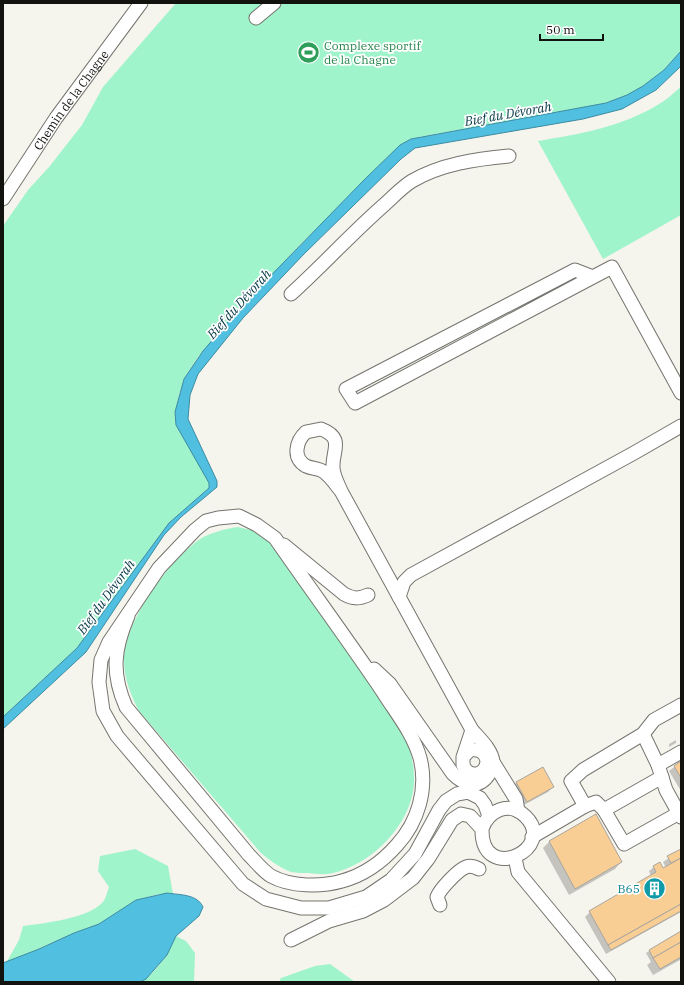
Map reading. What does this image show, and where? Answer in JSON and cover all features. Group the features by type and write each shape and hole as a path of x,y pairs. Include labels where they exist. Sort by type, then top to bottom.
{"street":[{"name":"Chemin de la Chagne","path":"3,199 56,118 141,3"},
{"path":"256,18 274,3"},
{"path":"291,294 331,258 367,220 410,182 429,173 470,160 509,156"},
{"path":"593,277 575,270 346,389 355,403 612,267 681,393"},
{"path":"399,597 404,582 411,575 681,426"},
{"path":"341,492 323,471 305,465 299,458 296,450 298,443 306,432 314,429 321,429 333,437 336,446 333,465 334,472 341,492 472,730 490,752 493,762 516,799 518,811"},
{"path":"368,595 361,598 352,599 275,538 257,525 239,516 228,516 206,522 195,530 159,568 109,642 101,660 99,682 103,711 117,736 220,858 243,884 266,899 301,908 330,908 366,897 391,880 415,854 439,810 446,801 457,794 468,792 480,798 485,805 494,812"},
{"path":"128,616 118,640 116,659 119,690 126,707 259,866 272,876 300,884 319,885 346,880 378,863 402,840 413,823 422,792 423,776 420,758 415,743 405,726 275,538"},
{"path":"350,646 390,684 460,782 470,785 478,784 486,779 491,771 493,762"},
{"path":"585,806 570,781 582,770 643,734 654,720 681,704"},
{"path":"463,757 472,730"},
{"path":"532,837 585,806 596,802 604,810 624,844 680,815 666,790 660,771 643,734"},
{"path":"604,810 660,771 681,752"},
{"path":"478,784 494,812"},
{"path":"506,808 518,811 530,822 532,837 526,850 515,858 502,858 490,853 484,846 482,829 494,812 506,808"},
{"path":"291,940 329,921 363,911 384,900 413,878 428,859 452,820 461,814 470,816 482,829"},
{"path":"515,858 518,872 609,982"},
{"path":"440,905 437,897 440,890 465,867 471,866 479,869"}],"green space":[{"path":"176,3 681,3 681,51 664,70 643,86 627,95 606,103 419,137 400,145 299,246 219,332 198,357 184,379 179,395 175,419 209,483 209,488 169,523 77,648 3,717 3,226 28,190 49,167 82,125 103,87"},
{"path":"681,87 681,215 603,259 538,141 569,136 616,124 645,112 668,98"},
{"path":"238,527 255,531 269,542 405,733 409,746 413,764 414,784 406,814 397,828 375,852 348,868 333,873 321,874 291,872 274,863 260,852 139,711 127,680 124,667 126,645 132,628 150,593 175,562 200,539 209,534"},
{"path":"135,849 168,866 173,894 159,894 136,900 99,924 74,933 6,963 19,940 23,926 54,922 77,916 96,908 103,902 109,887 98,871 100,856"},
{"path":"176,936 186,941 195,953 194,982 140,982 146,979 161,962 170,949"},
{"path":"330,964 355,982 279,982 281,978 315,966"}],"water":[{"path":"681,51 681,66 656,90 622,109 583,119 415,148 401,159 304,254 243,318 198,374 190,395 188,419 217,481 217,487 181,517 164,535 86,652 3,729 3,717 77,648 169,523 209,488 209,483 176,425 175,412 184,379 203,351 246,301 364,180 400,145 411,139 606,103 627,95 643,86 664,70"},
{"path":"167,893 192,897 203,907 199,916 176,936 167,955 146,979 140,982 3,982 3,963 99,924 136,900"}],"building":[{"path":"681,761 681,778 674,766"},
{"path":"543,767 554,787 527,802 516,782"},
{"path":"596,814 622,862 575,889 549,841"},
{"path":"681,849 681,858 671,863 667,856"},
{"name":"B65","path":"681,858 681,904 608,945 589,911 656,872 653,866 660,862 663,868"},
{"path":"681,904 681,911 611,950 608,945"},
{"path":"681,931 681,942 653,958 649,950"},
{"path":"681,942 681,957 660,969 653,958"}],"place":[{"name":"Complexe sportif de la Chagne","path":"309,52"},
{"name":"B65","path":"655,888"}],"water label":[{"name":"Bief du Dévorah","path":"508,114"},
{"name":"Bief du Dévorah","path":"239,304"},
{"name":"Bief du Dévorah","path":"106,597"}]}
